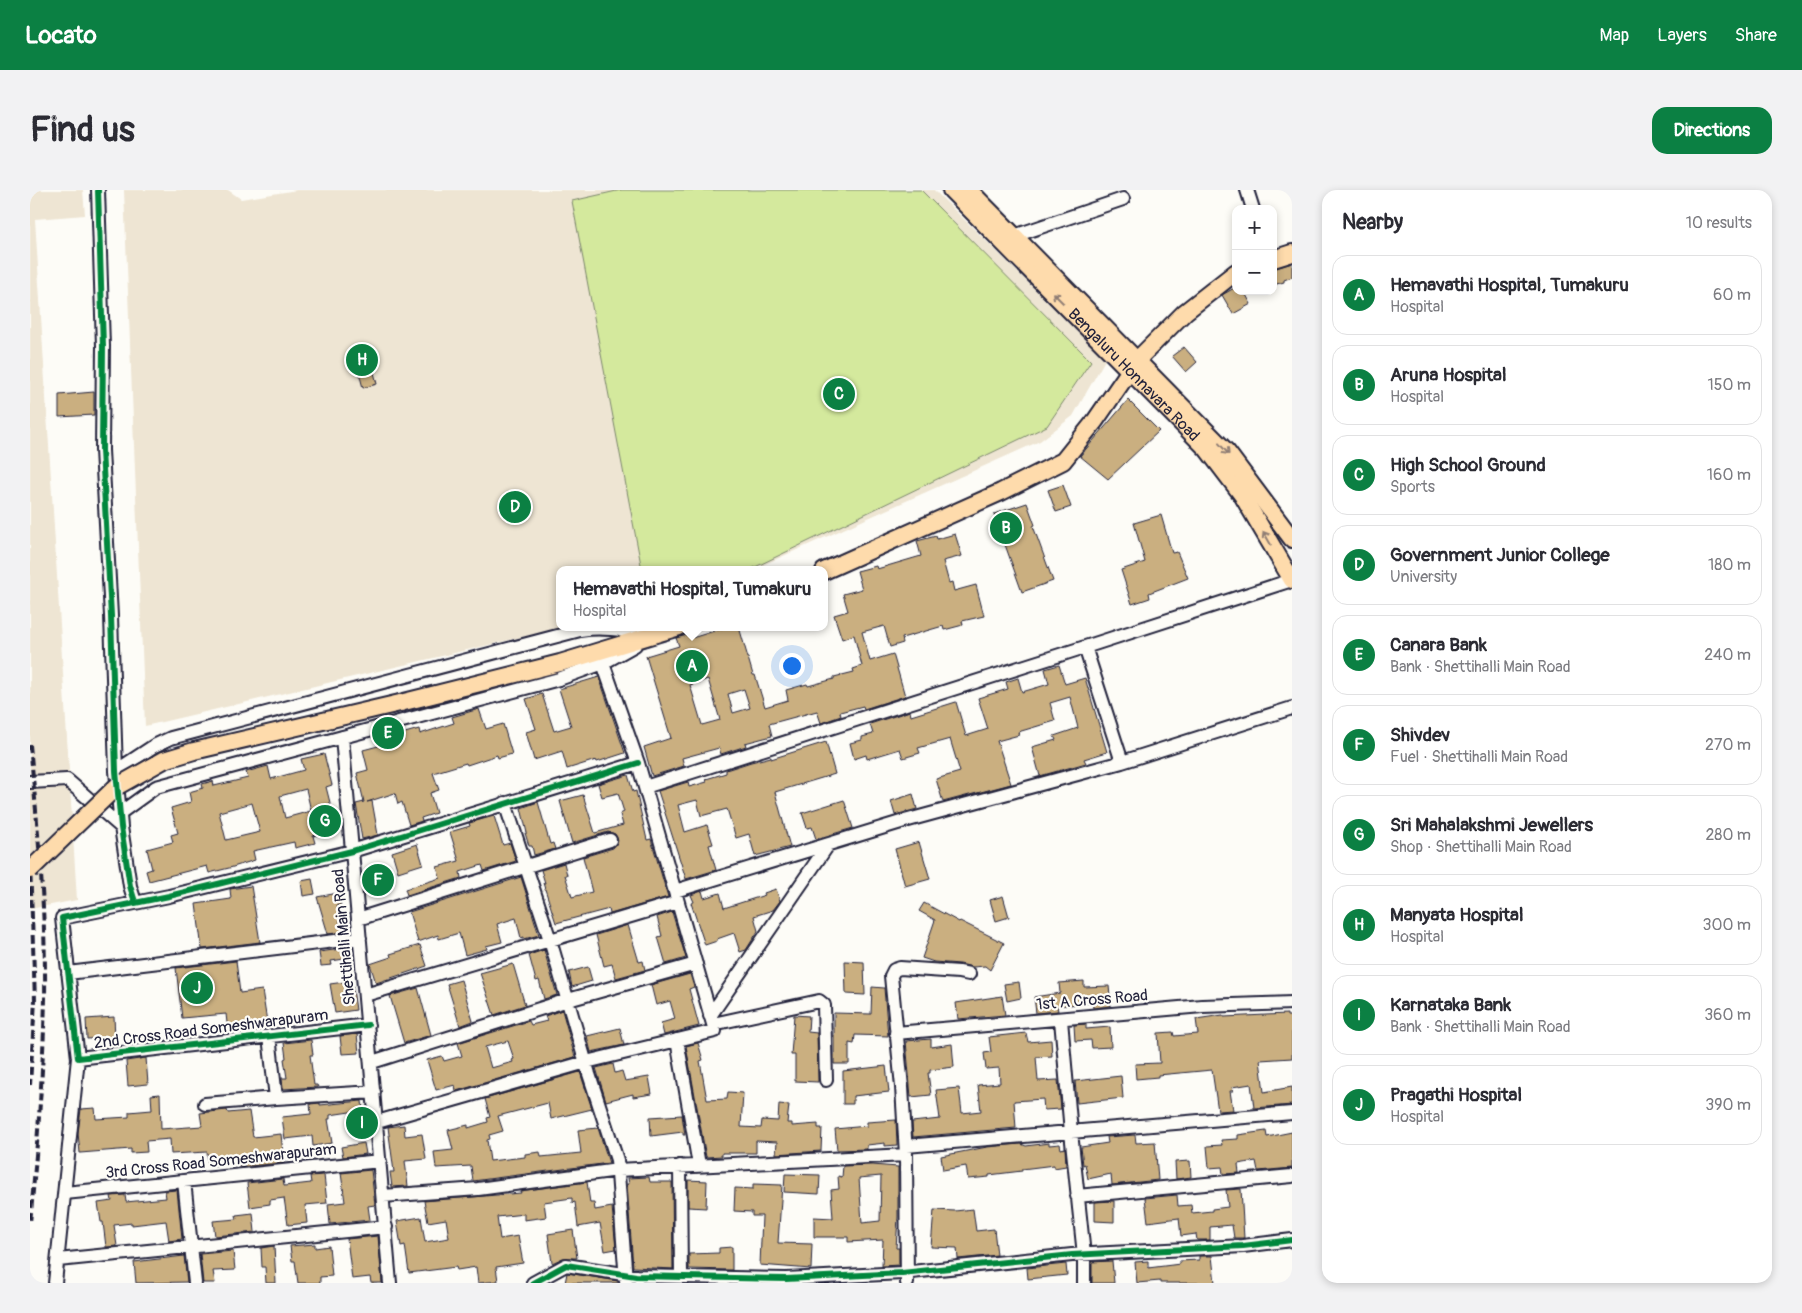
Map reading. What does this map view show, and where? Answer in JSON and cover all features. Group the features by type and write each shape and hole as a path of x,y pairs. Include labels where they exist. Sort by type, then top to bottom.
{"main road":[{"name":"Bengaluru Honnavara Road","path":"951,190 1133,365 1227,452 1292,540"},
{"name":"Bengaluru Honnavara Road","path":"969,190 1133,365 1207,449 1242,495 1292,580"},
{"path":"1277,258 1292,254"},
{"path":"828,569 958,512 1063,461 1095,421 1133,365 1184,312 1232,275"},
{"path":"30,870 116,787 164,760 194,751 560,663 601,657 667,631"}],"street":[{"path":"98,190 103,346 102,450 111,616 116,771 121,828 130,886 135,902 169,896 352,851 638,763"},
{"path":"1247,190 1252,205"},
{"path":"1014,236 1123,199"},
{"path":"645,787 1292,580"},
{"path":"116,771 154,746 171,738 576,631"},
{"path":"625,631 652,636"},
{"path":"1085,647 1122,762"},
{"path":"120,813 156,787 559,679 601,657 638,763 715,1032 586,1062 377,1122"},
{"path":"366,995 550,940 901,822 1122,762 1292,708"},
{"name":"Shettihalli Main Road","path":"342,737 390,1283"},
{"path":"30,782 67,780 121,828"},
{"path":"506,804 550,940 617,1160 626,1279"},
{"path":"358,919 610,840"},
{"path":"712,1020 828,845"},
{"name":"2nd Cross Road Someshwarapuram","path":"135,902 62,918 78,1058 368,1025"},
{"path":"68,973 360,938"},
{"path":"372,1062 568,1000 696,964"},
{"path":"907,1278 906,1150 891,976 894,970 900,968 969,974"},
{"path":"712,1020 819,1000 824,1005 826,1080"},
{"name":"1st A Cross Road","path":"896,1033 1061,1020 1202,1006 1292,1003"},
{"path":"1061,1020 1084,1255 1084,1283"},
{"path":"269,1036 276,1098"},
{"path":"677,1040 699,1165"},
{"path":"55,1283 78,1058"},
{"path":"205,1104 374,1092"},
{"path":"383,1196 478,1189 618,1170 906,1150 1071,1132 1292,1113"},
{"name":"3rd Cross Road Someshwarapuram","path":"65,1193 380,1161"},
{"path":"680,1166 681,1276"},
{"path":"1077,1196 1292,1176"},
{"path":"184,1181 194,1283"},
{"path":"58,1260 386,1227"},
{"path":"533,1283 566,1265 626,1279 681,1276 786,1279 907,1278 1084,1255 1243,1246 1292,1240"}],"shaded area":[{"path":"30,190 83,190 85,215 35,219 77,900 30,909"},
{"path":"124,190 228,190 241,199 297,190 934,190 1106,358 1073,416 1040,441 761,566 556,566 556,629 145,726"}],"green space":[{"path":"621,190 921,190 1091,361 1047,426 757,566 641,566 572,201"}],"building":[{"path":"1292,263 1292,277 1277,284 1277,268"},
{"path":"1232,289 1232,295 1246,295 1251,304 1233,314 1222,295"},
{"path":"367,346 377,384 363,388 353,349"},
{"path":"1184,347 1197,362 1186,372 1172,356"},
{"path":"94,392 94,415 59,417 59,395"},
{"path":"1128,400 1159,431 1108,479 1080,456"},
{"path":"1063,485 1071,507 1056,512 1048,490"},
{"path":"1027,503 1035,525 1033,526 1053,581 1022,592 994,514"},
{"path":"1161,515 1172,553 1177,552 1188,578 1149,593 1150,598 1132,604 1121,570 1145,562 1134,523"},
{"path":"955,534 962,556 943,561 949,583 952,582 954,591 976,585 984,616 962,621 963,625 944,630 943,626 902,638 903,643 890,647 884,626 862,632 870,661 893,654 905,696 864,709 863,706 840,712 841,716 821,723 817,711 769,724 772,736 745,743 746,746 721,754 719,748 682,758 684,766 652,776 644,747 671,738 646,656 679,646 676,638 691,634 692,638 714,631 740,631 765,707 788,700 786,690 834,679 834,677 854,672 853,669 862,666 854,635 842,639 834,615 848,611 843,594 862,589 857,571 876,566 877,569 921,556 917,541 936,536 937,539","holes":["708,679 720,720 702,725 690,685","744,689 750,708 733,713 728,694"]},
{"path":"1059,665 1065,684 1085,678 1107,752 1084,759 1086,763 1040,776 1032,747 1056,740 1054,736 1078,728 1070,697 1050,703 1055,721 1018,732 1019,735 997,741 1011,784 943,802 936,779 960,772 950,739 918,748 920,753 903,758 900,749 867,759 866,755 854,759 850,743 862,740 862,737 873,734 870,724 910,711 911,716 956,702 966,736 988,729 978,698 1008,689 1006,682 1018,678 1022,692 1049,684 1045,669"},
{"path":"599,677 625,753 567,769 562,751 534,760 526,732 536,729 526,699 542,694 554,731 571,726 559,689"},
{"path":"479,709 486,729 503,724 512,754 498,758 497,755 467,765 466,763 433,773 439,790 430,793 436,813 421,818 422,821 409,825 402,802 398,804 395,793 367,802 372,801 378,835 362,839 356,804 364,802 357,773 368,770 363,750 382,745 380,738 419,729 420,734 454,723 452,717"},
{"path":"826,742 835,774 775,792 790,847 755,856 749,834 736,838 727,809 701,816 697,800 678,805 685,832 707,825 713,844 709,845 716,870 686,879 658,791 688,782 689,787 707,782 706,779 726,773 726,770 771,757 771,759"},
{"path":"324,754 332,785 326,787 337,830 313,836 315,843 295,848 294,842 253,851 255,860 233,867 209,873 207,866 149,881 146,871 152,869 147,849 173,842 171,835 178,833 171,808 191,802 189,792 203,788 202,784 213,781 214,786 248,778 246,772 268,766 271,779 304,770 301,759","holes":["306,789 311,811 285,818 280,796","252,803 260,832 226,840 219,812"]},
{"path":"628,775 633,792 636,791 647,840 651,839 668,897 610,914 609,909 556,923 543,883 545,883 541,870 564,863 567,875 565,875 572,897 592,892 583,857 613,848 618,841 615,834 608,832 572,843 560,801 583,795 595,833 623,825 620,814 624,812 618,793 602,797 598,784"},
{"path":"913,794 917,809 895,815 891,801"},
{"path":"844,800 853,828 816,839 812,827 807,828 802,813"},
{"path":"538,802 550,844 553,843 555,849 534,855 532,846 529,846 525,833 527,833 521,808"},
{"path":"494,816 503,845 510,843 516,861 484,871 482,865 460,872 461,878 407,895 405,889 440,878 437,867 459,861 450,832 470,826 469,823"},
{"path":"919,842 930,879 905,886 895,849"},
{"path":"417,844 423,864 398,872 392,852"},
{"path":"521,877 539,935 521,938 516,918 497,924 502,942 486,946 487,949 465,955 459,933 439,939 438,935 418,942 409,912"},
{"path":"312,879 315,894 303,896 301,881"},
{"path":"251,886 260,942 202,949 196,904 231,899 230,889"},
{"path":"776,889 780,901 773,910 754,916 758,931 746,950 740,952 734,933 705,945 691,903 694,902 691,895 702,891 704,898 720,893 724,908 765,895 764,893"},
{"path":"338,893 341,905 337,905 341,929 343,928 344,932 328,934 317,897"},
{"path":"1003,896 1009,917 996,921 990,900"},
{"path":"924,903 1004,943 990,970 985,966 973,967 934,962 922,958 935,920 919,911"},
{"path":"672,912 686,958 666,964 658,937 662,936 657,917"},
{"path":"628,925 639,962 643,961 645,970 616,978 612,964 604,966 596,935"},
{"path":"420,945 427,966 376,983 370,964 391,957 390,954"},
{"path":"348,948 351,958 331,961 332,965 321,966 319,952"},
{"path":"544,950 557,995 544,999 539,980 536,981 529,955"},
{"path":"236,961 240,993 262,990 267,1022 243,1025 244,1030 228,1032 226,1014 182,1018 176,968"},
{"path":"845,961 864,962 865,995 846,994"},
{"path":"513,964 525,1005 494,1015 480,973"},
{"path":"588,967 592,981 572,987 569,972"},
{"path":"690,974 694,987 689,989 699,1026 664,1035 661,1023 675,1019 670,1001 656,1005 651,985"},
{"path":"461,980 473,1021 460,1026 447,984"},
{"path":"352,981 356,1010 335,1013 330,984"},
{"path":"1084,981 1084,987 1109,986 1111,1006 1093,1008 1092,1003 1057,1006 1058,1011 1036,1013 1034,997 1060,993 1059,983"},
{"path":"1019,982 1021,998 1007,1001 1004,984"},
{"path":"872,987 884,988 888,1036 855,1035 854,1044 849,1043 849,1064 834,1064 834,1013 871,1014"},
{"path":"418,988 431,1035 404,1043 390,996"},
{"path":"1002,996 1005,1015 958,1019 956,1003"},
{"path":"562,1010 575,1057 456,1091 455,1085 436,1090 427,1060 442,1056 444,1061 462,1056 458,1043 529,1021 531,1025 547,1021 545,1016","holes":["508,1041 514,1059 512,1060 513,1062 491,1068 485,1047"]},
{"path":"1287,1014 1287,1016 1292,1016 1292,1058 1260,1060 1264,1092 1292,1087 1292,1105 1254,1108 1251,1084 1232,1087 1233,1091 1230,1091 1233,1110 1218,1111 1212,1070 1136,1079 1135,1064 1160,1063 1158,1033 1173,1032 1174,1036 1198,1034 1196,1019 1223,1015 1224,1017"},
{"path":"794,1015 809,1016 808,1032 817,1033 818,1082 795,1081 795,1055 791,1055"},
{"path":"114,1017 115,1037 87,1039 86,1019"},
{"path":"1086,1024 1086,1029 1110,1027 1111,1047 1092,1048 1091,1040 1075,1041 1074,1025"},
{"path":"620,1028 624,1045 591,1052 587,1036"},
{"path":"1026,1033 1028,1042 1051,1040 1052,1056 1036,1057 1038,1081 1058,1080 1061,1109 1044,1110 1043,1099 1014,1101 1016,1128 913,1137 912,1122 940,1119 936,1090 959,1088 962,1113 981,1111 978,1085 1000,1083 999,1068 986,1069 984,1053 991,1052 989,1037"},
{"path":"357,1034 359,1053 342,1054 340,1036"},
{"path":"931,1039 931,1047 952,1044 954,1067 930,1070 930,1073 928,1073 931,1095 911,1097 906,1041"},
{"path":"311,1040 313,1055 310,1055 314,1085 318,1087 283,1089 282,1078 287,1078 284,1043"},
{"path":"698,1043 703,1060 700,1061 707,1100 727,1099 728,1092 743,1093 741,1127 761,1128 762,1120 778,1121 779,1104 789,1105 787,1123 792,1123 792,1126 818,1124 818,1128 822,1128 821,1151 776,1154 777,1142 756,1141 756,1153 722,1153 722,1156 706,1157 686,1046"},
{"path":"146,1058 148,1084 128,1086 126,1061"},
{"path":"613,1064 615,1073 622,1071 625,1081 649,1077 652,1094 633,1097 633,1094 606,1101 596,1068"},
{"path":"886,1066 889,1092 853,1096 853,1104 843,1104 843,1071"},
{"path":"580,1072 592,1109 551,1119 548,1103 498,1116 503,1131 489,1135 490,1139 487,1140 490,1161 525,1157 525,1154 540,1152 541,1157 581,1153 578,1130 598,1128 609,1163 473,1181 471,1166 436,1168 434,1152 453,1150 448,1130 468,1125 468,1128 488,1122 487,1118 490,1117 485,1099"},
{"path":"1121,1076 1123,1098 1077,1103 1075,1081"},
{"path":"160,1094 161,1129 202,1126 200,1113 227,1110 228,1113 249,1111 253,1137 281,1134 284,1163 239,1167 238,1163 208,1166 207,1152 171,1154 170,1139 146,1141 147,1152 131,1153 131,1149 80,1153 78,1133 81,1109 95,1108 96,1119 129,1117 129,1112 152,1110 151,1095"},
{"path":"362,1101 363,1110 330,1115 330,1119 328,1119 332,1143 313,1146 312,1136 285,1139 282,1117 311,1114 310,1104 320,1103 320,1105"},
{"path":"682,1115 685,1135 683,1135 683,1132 651,1136 650,1117"},
{"path":"896,1120 897,1145 885,1146 885,1143 867,1145 867,1149 837,1150 835,1129 867,1126 867,1122"},
{"path":"404,1125 405,1136 422,1134 426,1159 405,1161 408,1186 392,1187 390,1172 394,1172 388,1127"},
{"path":"1266,1131 1267,1137 1292,1132 1292,1168 1258,1171 1256,1161 1238,1164 1239,1173 1223,1174 1222,1167 1209,1168 1207,1146 1222,1145 1221,1140 1238,1139 1238,1135"},
{"path":"1135,1135 1136,1143 1155,1142 1158,1180 1112,1185 1111,1174 1088,1179 1085,1164 1083,1165 1081,1147 1108,1143 1107,1137"},
{"path":"364,1143 366,1154 343,1157 341,1147"},
{"path":"1049,1143 1049,1145 1060,1144 1061,1149 1065,1148 1066,1166 1054,1168 1054,1165 1022,1169 1022,1171 968,1179 966,1166 943,1170 941,1156 987,1147 1021,1144 1026,1146"},
{"path":"1190,1161 1191,1177 1176,1179 1175,1162"},
{"path":"872,1165 898,1167 896,1248 899,1248 899,1265 882,1266 883,1240 848,1242 848,1237 814,1237 814,1217 833,1218 831,1190 839,1189 838,1176 842,1177 843,1166","holes":["881,1176 880,1221 862,1223 859,1178"]},
{"path":"371,1170 375,1205 368,1206 370,1220 330,1224 328,1204 345,1202 341,1173"},
{"path":"785,1174 820,1175 819,1194 784,1192"},
{"path":"324,1175 327,1203 305,1205 307,1223 288,1225 284,1198 270,1200 270,1204 250,1207 247,1183 283,1179 284,1186 311,1183 310,1176"},
{"path":"649,1177 650,1182 672,1182 673,1269 633,1267 628,1178"},
{"path":"688,1180 707,1181 706,1208 688,1207"},
{"path":"587,1182 590,1203 594,1203 595,1210 612,1207 616,1249 605,1251 600,1223 578,1227 575,1202 572,1203 572,1198 544,1202 546,1217 524,1220 524,1214 497,1217 500,1239 518,1236 523,1263 496,1267 498,1281 478,1283 476,1267 457,1270 456,1267 409,1273 405,1245 401,1246 397,1221 421,1217 425,1242 449,1238 446,1219 428,1222 424,1201 521,1193 520,1191"},
{"path":"753,1184 782,1185 778,1243 812,1244 811,1269 760,1265 762,1216 752,1216 752,1212 734,1211 735,1188 753,1189"},
{"path":"1241,1189 1244,1238 1234,1238 1232,1225 1210,1227 1210,1240 1197,1240 1196,1234 1181,1236 1179,1218 1148,1222 1145,1198 1177,1195 1178,1206 1191,1205 1192,1213 1228,1207 1226,1190"},
{"path":"177,1190 182,1239 169,1241 166,1221 132,1225 132,1223 114,1225 117,1246 106,1247 103,1222 101,1222 98,1203 112,1201 111,1196 125,1195 126,1202 166,1198 165,1191"},
{"path":"1114,1201 1114,1222 1095,1221 1095,1202"},
{"path":"973,1209 976,1231 994,1229 997,1255 958,1259 957,1248 931,1247 934,1210 955,1211"},
{"path":"253,1213 255,1232 215,1236 213,1221 237,1219 236,1215"},
{"path":"573,1230 577,1258 563,1258 552,1263 548,1234"},
{"path":"378,1236 382,1283 371,1283 370,1277 352,1279 347,1239"},
{"path":"315,1244 315,1248 329,1246 332,1276 320,1277 320,1283 298,1283 295,1261 292,1261 290,1246"},
{"path":"274,1246 276,1283 266,1283 265,1267 262,1267 261,1248"},
{"path":"732,1247 732,1270 689,1269 689,1254 719,1253 719,1248"},
{"path":"233,1251 235,1270 213,1271 215,1283 203,1283 200,1254"},
{"path":"184,1256 187,1282 136,1283 134,1262"},
{"path":"1199,1256 1212,1256 1215,1283 1160,1283 1160,1281 1137,1283 1135,1262 1148,1261 1148,1268 1180,1264 1180,1261 1199,1260"},
{"path":"1112,1261 1114,1283 1092,1283 1092,1262"},
{"path":"1066,1264 1067,1275 1028,1279 1027,1268"},
{"path":"567,1273 618,1281 618,1283 565,1283"}],"railway":[{"path":"30,745 39,841 45,967 43,1055 30,1223"},
{"path":"30,863 35,1000 30,1085"}],"cycle path":[{"path":"98,190 103,346 102,450 111,616 116,771 121,827 130,886 135,902"},
{"path":"368,1025 78,1058 62,918 169,896 352,851 638,763"},
{"path":"533,1283 566,1265 636,1276 786,1279 902,1273 1072,1255 1243,1246 1292,1240"}],"place":[{"name":"Manyata Hospital","path":"362,360"},
{"name":"High School Ground","path":"839,394"},
{"name":"Government Junior College","path":"515,507"},
{"name":"Aruna Hospital","path":"1006,528"},
{"name":"Hemavathi Hospital, Tumakuru","path":"692,666"},
{"name":"Canara Bank","path":"388,733"},
{"name":"Sri Mahalakshmi Jewellers","path":"325,821"},
{"name":"Shivdev","path":"378,880"},
{"name":"Pragathi Hospital","path":"197,988"},
{"name":"Karnataka Bank","path":"362,1123"}]}
